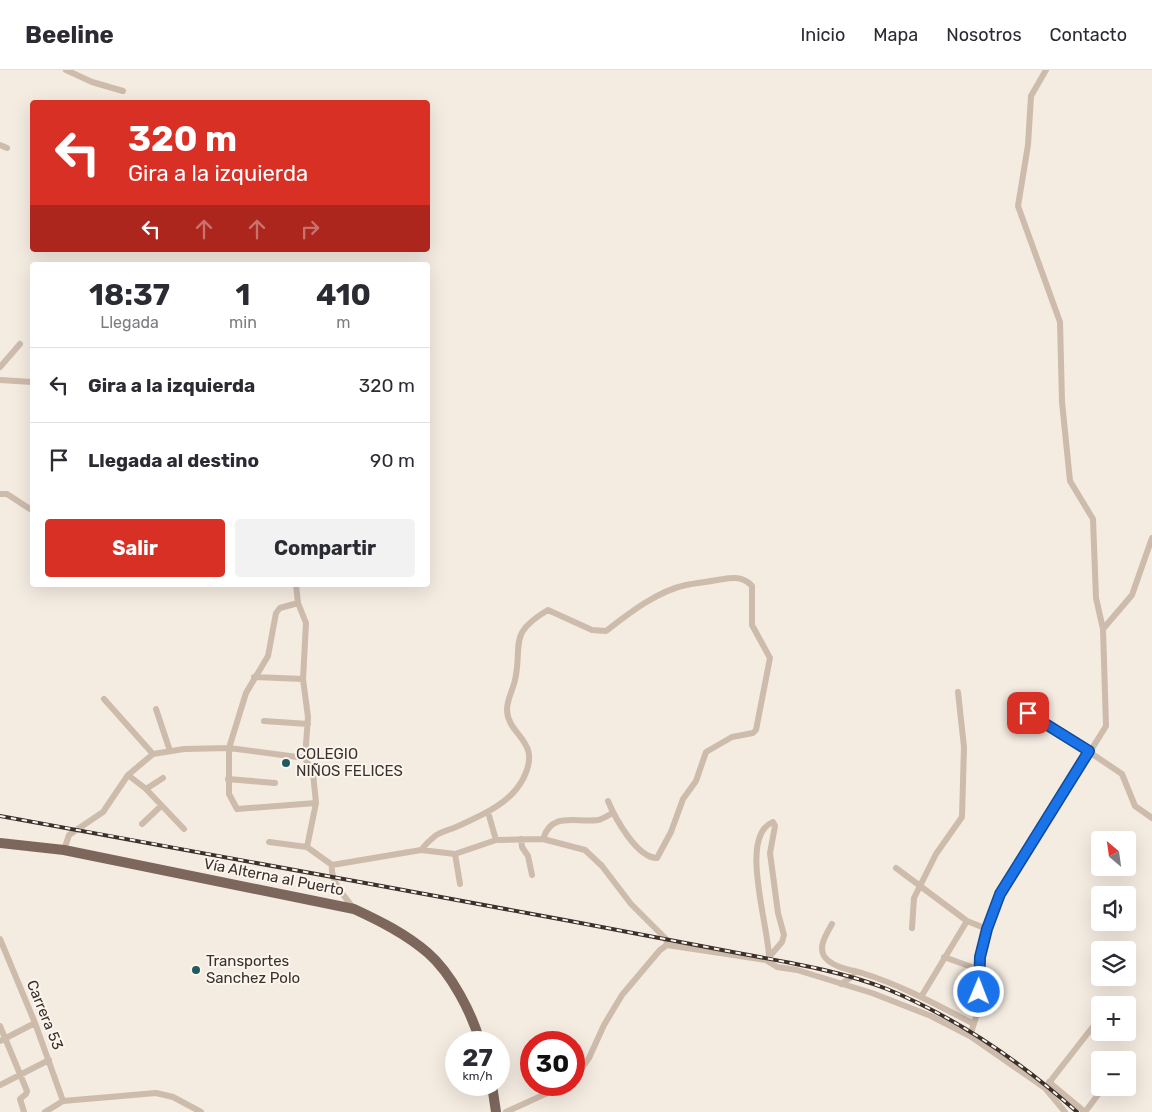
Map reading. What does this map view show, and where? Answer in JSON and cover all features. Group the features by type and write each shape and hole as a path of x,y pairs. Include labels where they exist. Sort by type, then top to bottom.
{"main road":[{"name":"Vía Alterna al Puerto","path":"0,842 64,850 354,909 387,924 428,953 452,983 474,1022 477,1031"},
{"path":"494,1096 496,1112"}],"street":[{"path":"66,70 92,82 123,90"},
{"path":"970,1036 979,1007 980,970 987,929 998,899 1012,873 1041,831 1106,726 1103,629 1096,598 1093,518 1070,481 1062,402 1060,322 1018,206 1028,145 1031,96 1046,70"},
{"path":"0,367 20,344"},
{"path":"0,380 30,382"},
{"path":"0,494 7,494 30,509"},
{"path":"1103,629 1132,595 1152,538"},
{"path":"421,850 435,836 488,812 512,794 524,778 530,751 525,741 512,726 507,710 515,680 517,640 533,619 548,610 592,630 606,632 633,612 666,592 684,585 738,577 748,581 752,586 752,625 770,658 756,730 752,733 732,737 706,752 696,781 684,799 672,832 657,858 652,858 636,846 613,813 608,801"},
{"path":"296,587 298,603 306,623 303,679 308,724 305,758 313,773 316,803 307,847"},
{"path":"298,603 280,608 276,613 268,656 246,693 229,748 229,794 237,809 316,803"},
{"path":"254,677 303,679"},
{"path":"912,928 912,903 944,841 962,817 964,747 958,692"},
{"path":"104,699 153,754"},
{"path":"1018,708 1039,718 1122,774 1135,806 1152,818"},
{"path":"156,709 170,751"},
{"path":"264,721 308,724"},
{"path":"64,850 69,835 103,812 128,775 153,754 170,751 229,748 305,758"},
{"path":"128,775 146,789 184,829"},
{"path":"146,789 163,778"},
{"path":"228,779 275,782"},
{"path":"142,824 161,806"},
{"path":"488,812 496,840"},
{"path":"543,839 546,829 555,823 567,820 599,820 613,813"},
{"path":"769,959 782,942 784,935 778,913 770,853 775,826 773,822 765,828 760,840 755,865 769,959 777,967 898,1002 970,1036 1044,1088 1065,1112"},
{"path":"269,842 307,847 332,865 421,850 455,854 496,840 543,839 585,850 602,866 632,904 666,939 667,945"},
{"path":"521,840 522,847 528,856 532,874"},
{"path":"455,854 460,884"},
{"path":"332,865 331,872 336,884 354,909"},
{"path":"896,868 967,921 987,929"},
{"path":"920,997 967,921"},
{"path":"832,924 825,938 823,954 835,965 876,977 974,1024"},
{"name":"Carrera 53","path":"0,939 35,1023 63,1101"},
{"path":"585,1064 622,995 660,950 667,945 769,959"},
{"path":"944,957 980,970"},
{"path":"841,984 850,978 855,971"},
{"path":"3,1039 35,1023"},
{"path":"0,1026 3,1039 27,1091 20,1099 24,1112"},
{"path":"1044,1088 1091,1029"},
{"path":"0,1085 49,1060"},
{"path":"1049,1082 1085,1112 1097,1096"},
{"path":"45,1112 63,1101 165,1094 201,1112"},
{"path":"506,1112 541,1096"}],"railway":[{"path":"0,816 570,921 834,972 887,989 963,1027 1033,1075 1077,1112"}],"place":[{"name":"COLEGIO NIÑOS FELICES","path":"286,763"},
{"name":"Transportes Sanchez Polo","path":"196,970"}],"route":[{"path":"979,992 980,957 987,929 1000,894 1041,831 1089,751 1039,718 1028,713"}]}
